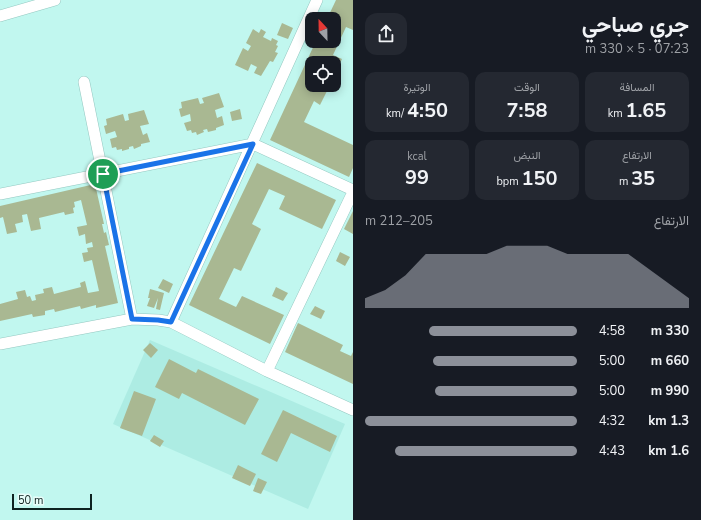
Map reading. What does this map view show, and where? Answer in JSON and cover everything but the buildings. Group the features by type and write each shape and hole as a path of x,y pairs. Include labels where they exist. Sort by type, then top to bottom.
{"street":[{"path":"0,16 55,0"},
{"path":"171,322 317,0"},
{"path":"84,82 132,319"},
{"path":"0,194 253,144 353,191 267,371"},
{"path":"0,344 132,319 171,322 267,371 353,410"}],"shaded area":[{"path":"150,340 345,424 308,509 113,424"}],"route":[{"path":"253,144 171,322 145,318 132,319 103,174 253,144"}]}
